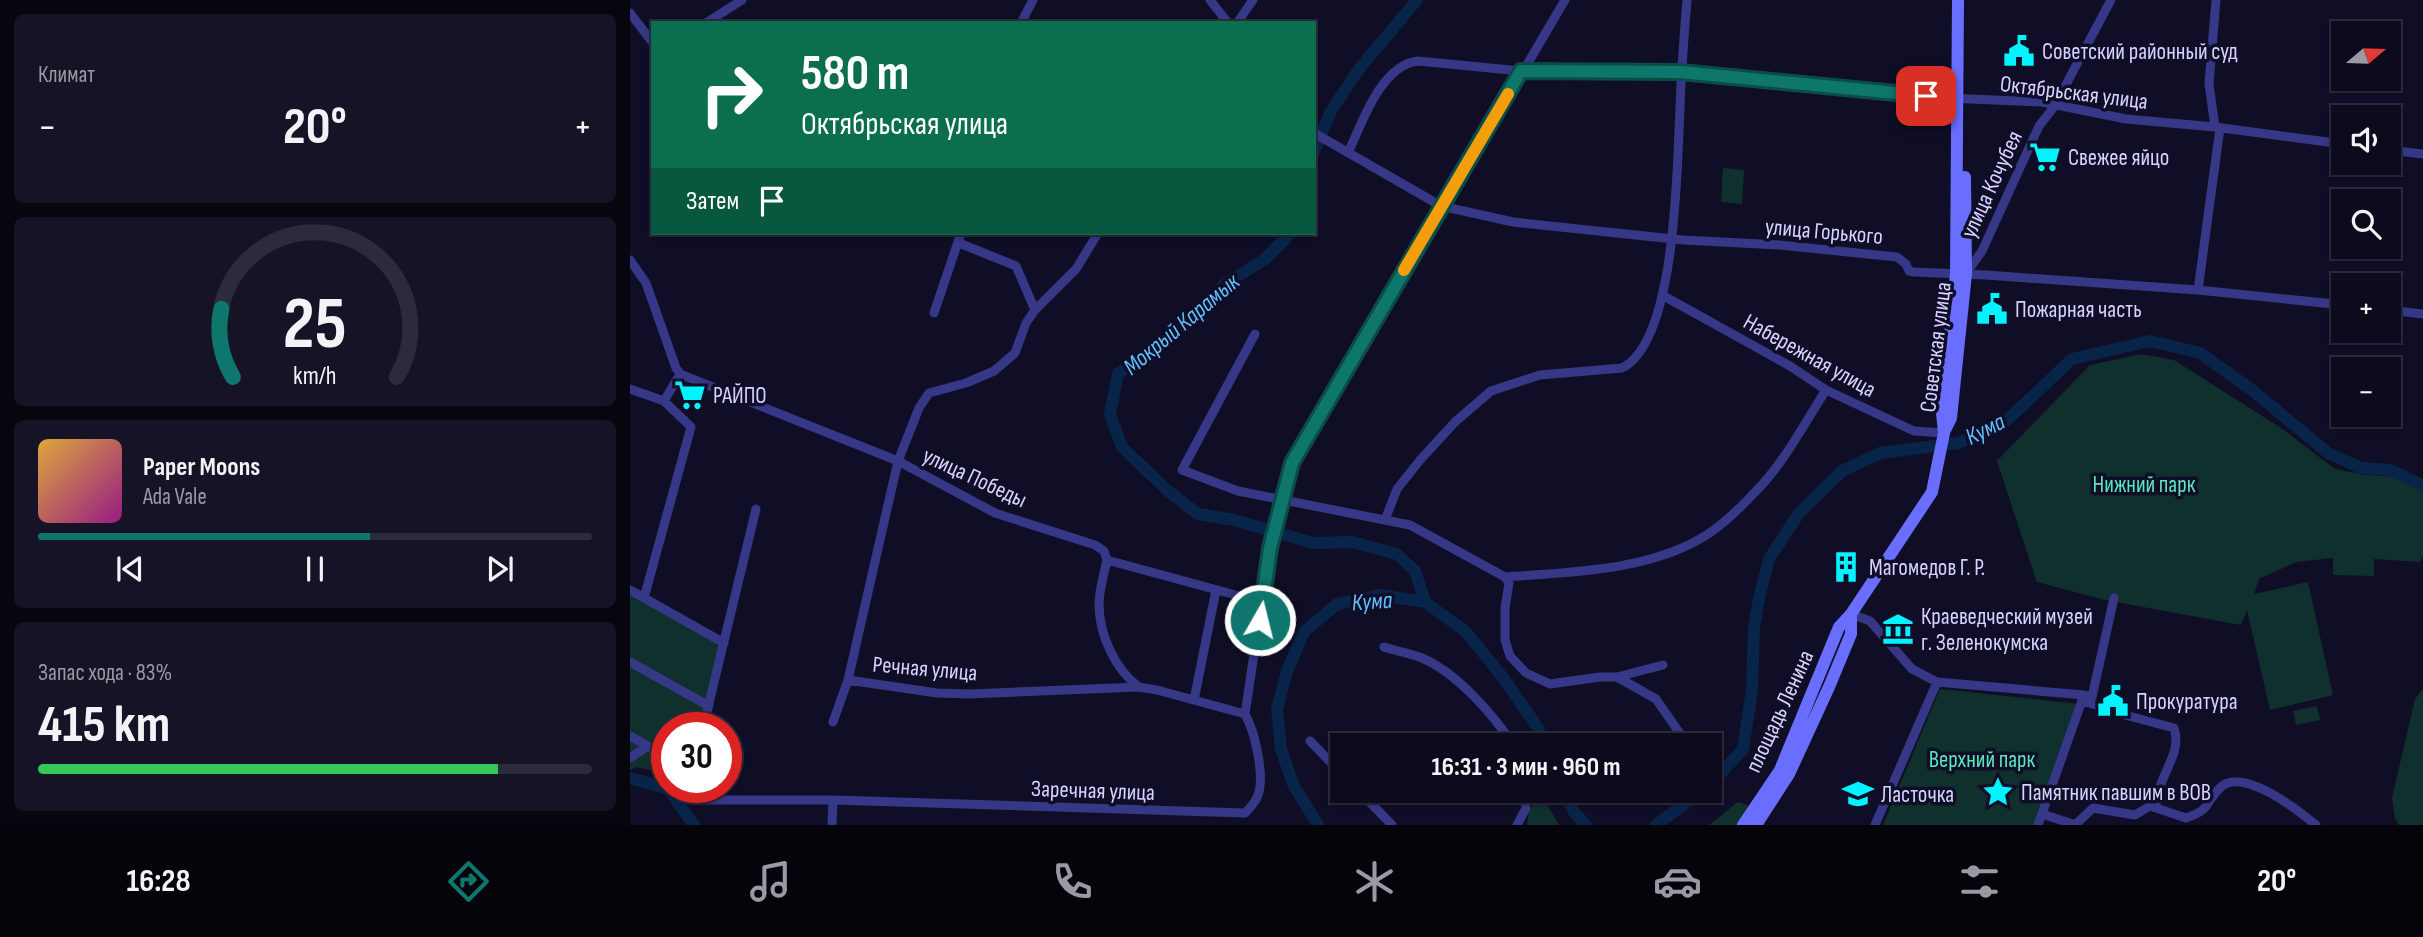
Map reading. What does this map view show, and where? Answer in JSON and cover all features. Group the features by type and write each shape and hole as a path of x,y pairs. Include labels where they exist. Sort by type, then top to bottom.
{"street":[{"path":"709,21 742,0"},
{"path":"1022,21 1033,0"},
{"path":"1210,0 1226,21"},
{"path":"1238,21 1253,0"},
{"path":"1245,714 1270,548 1292,463 1441,206 1565,0"},
{"path":"1385,520 1397,489 1421,459 1455,422 1491,391 1540,375 1622,368 1634,362 1647,338 1662,295 1673,238 1687,0"},
{"name":"Советская улица","path":"1944,433 1951,418 1961,274 1958,0"},
{"name":"Советская улица","path":"1960,99 1965,0"},
{"name":"улица Кочубея","path":"1961,274 1982,251 2039,127 2056,104 2111,0"},
{"path":"2198,290 2217,128 2209,83 2216,0"},
{"path":"630,13 651,40"},
{"name":"Октябрьская улица","path":"1348,153 1377,90 1408,62 1418,61 1521,71 1681,72 1960,99 2056,104 2126,119 2331,142"},
{"name":"улица Горького","path":"1316,134 1441,206 1513,222 1897,257 1906,264 1909,271 2198,290 2331,304"},
{"path":"2401,151 2423,154"},
{"name":"Речная улица","path":"1097,235 1076,269 1035,310 1026,323 1015,352 994,371 966,383 929,393 919,408 898,461 848,680 924,691 970,694 1139,687 1245,714"},
{"path":"934,313 960,238 1016,266 1035,310"},
{"path":"630,260 646,283 678,371 664,401"},
{"name":"Набережная улица","path":"1662,295 1790,366 1826,390 1914,431 1944,433"},
{"path":"2401,311 2423,314"},
{"path":"1255,334 1182,470 1238,491 1409,525 1505,577 1509,583 1505,608 1505,640 1510,656 1526,673 1550,684 1617,677 1663,665"},
{"name":"улица Победы","path":"678,371 898,461 995,513 1095,545 1104,551 1107,560 1254,600"},
{"path":"630,388 664,401 691,427 644,598"},
{"path":"1505,577 1632,563 1672,551 1708,534 1757,491 1777,466 1826,390"},
{"name":"площадь Ленина","path":"1743,825 1780,770 1839,627 1932,492 1944,433"},
{"path":"707,712 756,509"},
{"path":"1107,560 1099,602 1104,632 1120,667 1129,680 1139,687"},
{"path":"630,590 724,643"},
{"path":"1194,700 1216,590"},
{"path":"1850,614 1870,621 1912,669 1937,682 2083,698 2092,696 2115,598"},
{"name":"площадь Ленина","path":"1756,825 1789,774 1829,687 1851,634 1850,614"},
{"path":"1384,647 1422,658 1454,679 1497,721 1505,733"},
{"path":"630,662 709,706"},
{"path":"1617,677 1656,699 1680,733"},
{"path":"833,722 848,680"},
{"path":"1875,825 1937,682"},
{"path":"2042,814 2073,824 2093,808 2136,815 2157,802 2160,785 2171,765 2176,736 2174,728 2102,709 2083,698"},
{"path":"2038,825 2083,698"},
{"name":"Заречная улица","path":"742,800 833,800 1245,813 1258,797 1261,781 1251,724 1245,714"},
{"path":"630,736 651,748"},
{"path":"1310,741 1330,762"},
{"path":"630,758 648,746"},
{"path":"2150,806 2186,818 2205,809 2220,787 2229,782 2240,781 2263,789 2316,825"},
{"path":"832,825 833,800"},
{"path":"1371,803 1392,825"},
{"path":"1517,825 1526,808 1525,803"}],"green space":[{"path":"1723,168 1744,170 1742,204 1721,202"},
{"name":"Нижний парк","path":"2141,354 2174,360 2281,428 2335,469 2366,475 2423,478 2423,555 2420,562 2374,559 2374,576 2333,575 2333,558 2296,562 2259,579 2254,594 2308,582 2333,695 2270,710 2247,610 2241,625 2105,600 2037,582 1997,461 2090,365"},
{"path":"630,589 720,645 705,712 651,712 651,770 637,767 630,770"},
{"name":"Верхний парк","path":"1940,689 2080,704 2037,825 1883,825"},
{"path":"2423,689 2423,825 2399,825 2395,818 2392,798 2415,699"},
{"path":"2317,706 2320,720 2296,725 2293,711"},
{"path":"1738,802 1748,808 1738,825 1709,825"},
{"path":"1535,803 1546,803 1559,825 1527,825 1529,810"}],"waterway":[{"name":"Мокрый Карамык","path":"1316,147 1331,111 1359,69 1417,0"},
{"name":"Мокрый Карамык","path":"1288,235 1264,260 1223,285 1197,317 1173,337 1154,346 1118,374 1110,414 1122,447 1168,491 1198,514 1234,520 1313,543 1352,542 1397,554 1415,571 1425,602"},
{"name":"Кума","path":"1722,772 1743,749 1752,690 1754,627 1769,559 1799,513 1842,471 1880,453 1959,443 2005,422 2072,359 2150,341 2200,353 2252,390 2328,453 2361,468 2391,470 2423,486"},
{"name":"Кума","path":"1318,825 1293,784 1281,749 1277,709 1287,671 1304,632 1337,604 1380,595 1425,602 1465,631 1502,676 1540,733"},
{"name":"Кума","path":"630,778 668,789 694,825"},
{"name":"Кума","path":"1569,803 1586,825"},
{"name":"Кума","path":"1656,825 1686,803"}],"slow traffic":[{"path":"1404,270 1508,94"}],"place":[{"name":"Советский районный суд","path":"2019,51"},
{"name":"Свежее яйцо","path":"2045,157"},
{"name":"Пожарная часть","path":"1992,309"},
{"name":"РАЙПО","path":"690,395"},
{"name":"Магомедов Г. Р.","path":"1846,567"},
{"name":"Краеведческий музей г. Зеленокумска","path":"1898,629"},
{"name":"Прокуратура","path":"2113,701"},
{"name":"Памятник павшим в ВОВ","path":"1998,792"},
{"name":"Ласточка","path":"1858,794"}],"route":[{"path":"1260,620 1270,548 1292,463 1521,71 1681,72 1926,96"}]}
